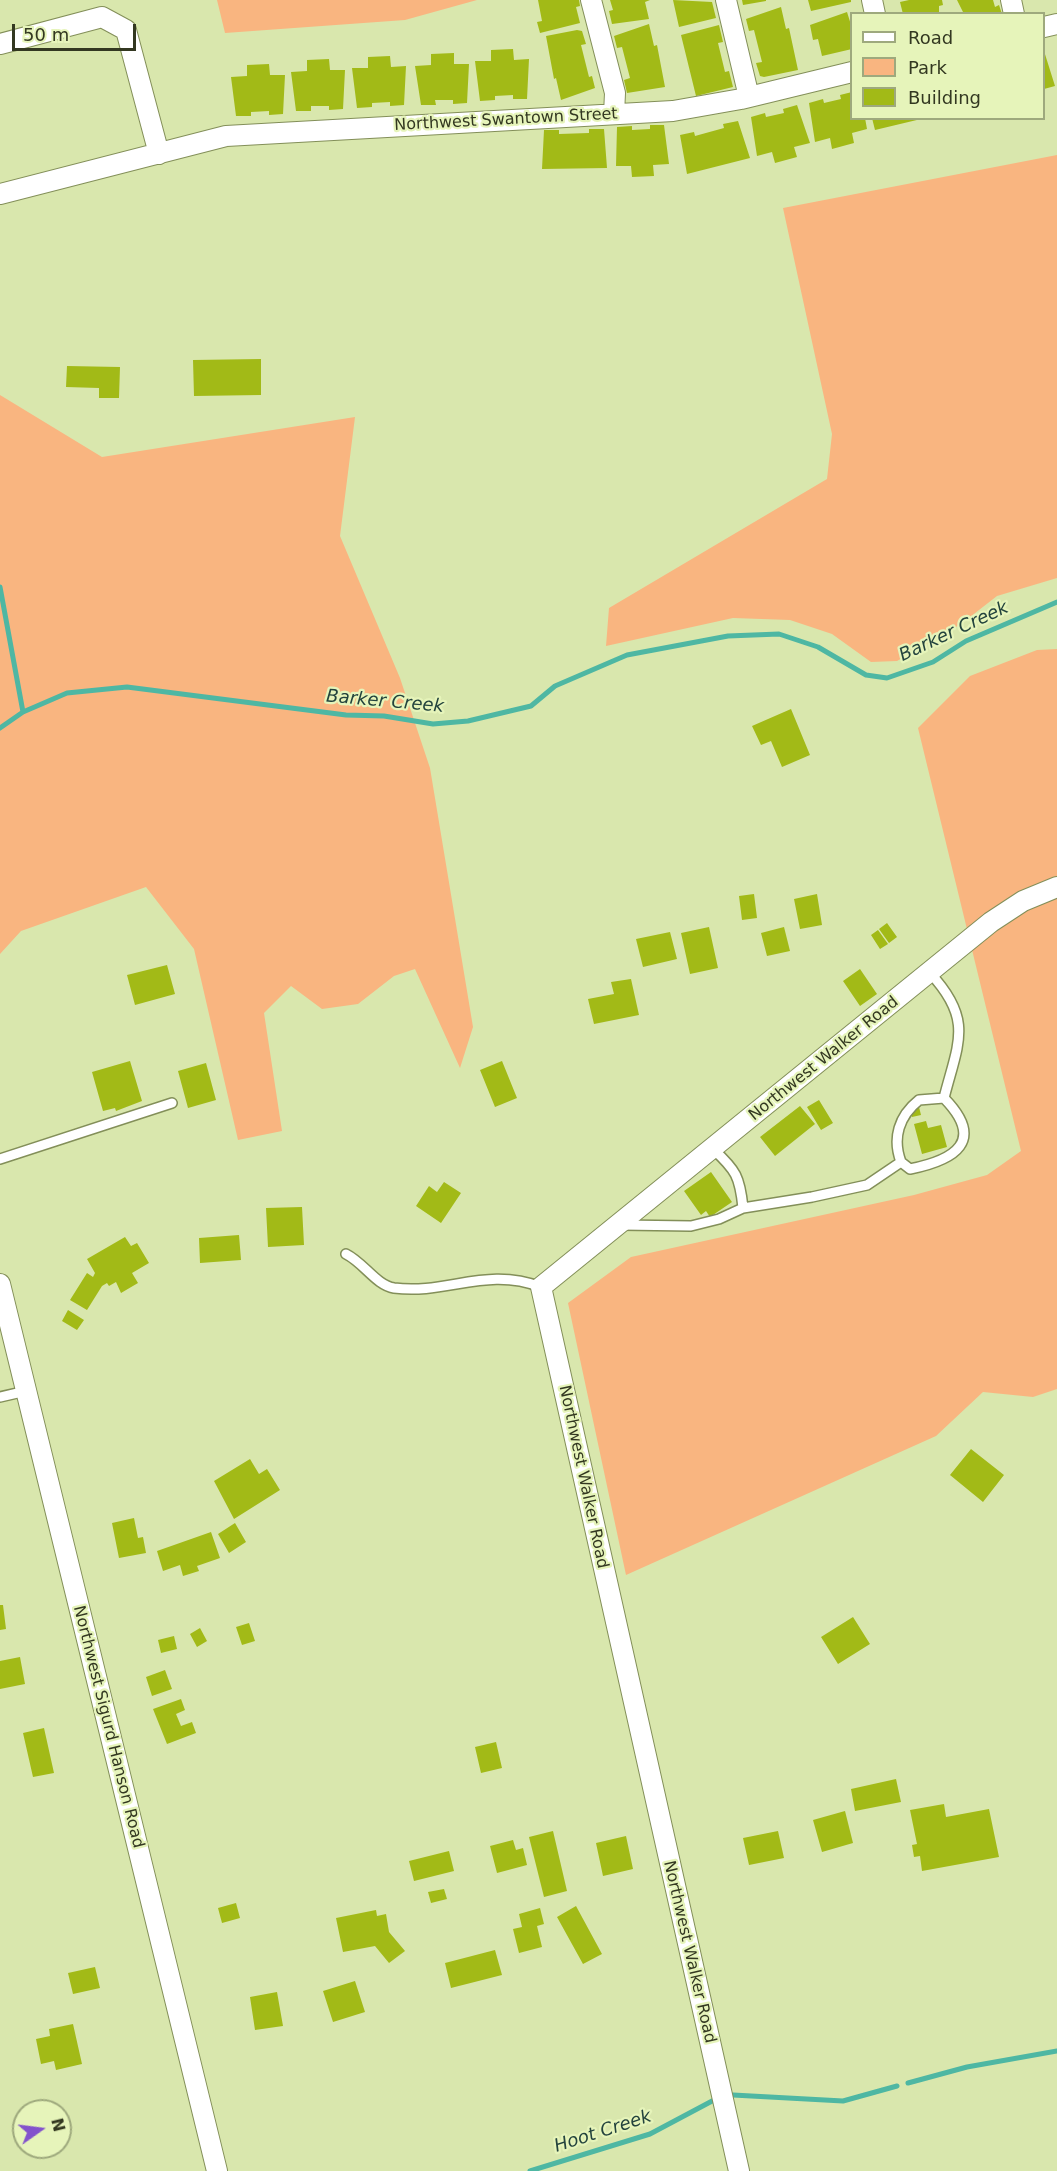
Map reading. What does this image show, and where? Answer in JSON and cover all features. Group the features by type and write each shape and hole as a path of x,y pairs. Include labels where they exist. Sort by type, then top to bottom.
{"street":[{"path":"591,0 615,93 614,114"},
{"path":"726,0 749,97"},
{"path":"0,44 102,17 126,30 159,154"},
{"name":"Northwest Swantown Street","path":"0,194 226,136 683,110 850,72"},
{"name":"Northwest Walker Road","path":"740,2171 541,1287 999,917 1023,901 1057,887"},
{"name":"Northwest Sigurd Hanson Road","path":"0,1284 217,2171"}],"lane":[{"path":"936,967 956,1008 960,1026 957,1048 944,1098"},
{"path":"944,1098 959,1113 962,1123 964,1132 958,1151 943,1161 910,1169 901,1162 897,1151 897,1136 905,1114 920,1100 944,1098"},
{"path":"0,1159 172,1103"},
{"path":"713,1149 730,1164 741,1180 743,1208"},
{"path":"619,1225 691,1226 719,1219 743,1208 867,1185 901,1162"},
{"path":"346,1254 361,1262 378,1281 393,1288 422,1288 487,1278 525,1281 541,1287"},
{"path":"0,1397 26,1391"}],"green space":[{"path":"217,0 477,0 405,20 225,33"},
{"path":"1057,155 1057,578 997,596 961,624 897,661 871,662 832,634 790,620 733,618 606,646 609,608 827,479 832,434 783,208"},
{"path":"0,395 102,457 355,417 340,536 400,678 430,768 473,1027 460,1068 415,969 394,976 358,1004 322,1009 291,986 264,1013 282,1131 238,1140 194,949 146,887 21,931 0,954"},
{"path":"1057,649 1057,1389 1033,1397 983,1392 936,1436 626,1575 568,1303 631,1257 914,1195 987,1175 1021,1151 918,728 970,676 1037,650"}],"building":[{"path":"538,0 579,0 580,6 576,7 580,23 540,33 537,22 542,21"},
{"path":"610,0 650,0 645,2 649,19 612,24 609,11 613,10"},
{"path":"673,0 712,2 716,18 679,27"},
{"path":"742,0 766,0 766,1 743,5"},
{"path":"808,0 851,0 851,2 811,11"},
{"path":"942,0 943,5 939,6 939,12 902,12 900,2"},
{"path":"957,0 993,0 995,7 999,5 1001,12 963,12"},
{"path":"781,7 786,29 789,28 798,70 760,76 756,63 762,62 754,30 749,31 746,19"},
{"path":"847,12 850,22 850,49 822,56 818,39 813,40 810,25"},
{"path":"649,24 654,46 657,45 665,87 627,93 624,80 630,78 622,47 617,48 614,36"},
{"path":"719,25 723,42 718,43 725,72 729,71 733,87 696,96 681,35"},
{"path":"582,31 586,44 581,45 589,77 592,76 595,88 561,100 556,78 554,79 546,36"},
{"path":"513,49 514,60 529,59 527,99 513,99 513,95 495,96 495,100 480,101 475,61 491,61 491,50"},
{"path":"454,53 454,64 469,64 467,103 453,104 453,100 435,100 436,105 421,105 415,66 431,65 431,54"},
{"path":"1045,54 1055,86 1045,89"},
{"path":"390,56 391,67 406,66 404,105 390,106 390,102 372,103 372,107 357,108 352,68 368,68 368,57"},
{"path":"329,59 330,70 345,70 343,109 329,110 329,106 311,106 311,111 296,111 291,72 307,71 307,60"},
{"path":"269,64 270,75 285,75 283,114 269,115 269,111 251,112 251,116 236,116 231,77 247,76 247,65"},
{"path":"850,92 850,120 865,120 867,129 852,133 854,143 832,149 830,138 815,142 809,103 823,99 824,103 841,99 840,95"},
{"path":"797,105 810,143 794,147 797,157 775,163 772,152 757,156 751,117 765,113 766,117 784,113 783,109"},
{"path":"872,120 917,120 875,130"},
{"path":"738,121 750,158 687,174 680,135 694,132 695,136 724,128 723,124"},
{"path":"650,125 664,125 669,164 653,165 654,176 632,177 631,166 616,166 617,127 632,126 632,130 650,129"},
{"path":"589,129 604,129 607,168 542,169 544,130 559,130 559,134 589,133"},
{"path":"261,359 261,395 194,396 193,360"},
{"path":"67,366 120,367 119,398 99,398 99,388 66,387"},
{"path":"791,709 810,755 782,767 771,741 761,745 752,726"},
{"path":"754,894 757,918 742,920 739,896"},
{"path":"817,894 822,925 800,929 794,899"},
{"path":"887,923 897,937 889,943 879,929"},
{"path":"709,927 718,968 690,974 681,933"},
{"path":"784,927 790,951 767,956 761,933"},
{"path":"878,930 888,944 880,949 871,935"},
{"path":"670,932 677,959 643,967 636,939"},
{"path":"167,965 175,994 135,1005 127,975"},
{"path":"860,969 877,994 860,1006 843,981"},
{"path":"631,979 639,1015 594,1024 588,999 614,994 611,982"},
{"path":"130,1061 142,1101 116,1111 115,1108 103,1111 92,1072"},
{"path":"502,1061 517,1098 495,1107 480,1070"},
{"path":"206,1063 216,1100 188,1108 178,1071"},
{"path":"819,1100 833,1123 821,1130 807,1107"},
{"path":"800,1106 815,1124 775,1156 760,1137"},
{"path":"919,1107 921,1115 912,1117 910,1110"},
{"path":"926,1121 928,1128 941,1125 947,1147 922,1154 914,1124"},
{"path":"711,1172 732,1202 710,1217 706,1211 701,1215 684,1191"},
{"path":"444,1182 461,1193 441,1223 416,1206 429,1186 437,1192"},
{"path":"302,1207 304,1245 268,1247 266,1208"},
{"path":"239,1235 241,1260 200,1263 199,1238"},
{"path":"125,1237 131,1246 137,1243 149,1263 132,1273 138,1283 121,1293 116,1282 109,1286 107,1283 102,1286 87,1310 70,1300 87,1273 93,1277 95,1273 87,1259"},
{"path":"68,1310 84,1320 77,1330 62,1321"},
{"path":"971,1449 1004,1475 983,1502 950,1475"},
{"path":"250,1459 259,1474 267,1469 280,1490 234,1519 214,1481"},
{"path":"134,1518 138,1538 143,1537 146,1553 119,1558 112,1523"},
{"path":"235,1523 246,1542 229,1553 218,1534"},
{"path":"211,1532 220,1558 197,1566 199,1571 183,1576 180,1565 163,1571 157,1551"},
{"path":"0,1605 3,1605 6,1629 0,1630"},
{"path":"853,1617 870,1644 838,1664 821,1637"},
{"path":"249,1623 255,1641 242,1645 236,1627"},
{"path":"200,1628 207,1641 197,1647 190,1634"},
{"path":"174,1636 177,1649 161,1653 158,1640"},
{"path":"20,1657 25,1684 0,1689 0,1661"},
{"path":"165,1670 172,1689 152,1696 146,1677"},
{"path":"181,1699 185,1710 176,1714 181,1726 192,1722 196,1733 167,1744 153,1709"},
{"path":"44,1728 54,1773 33,1777 23,1733"},
{"path":"496,1742 502,1768 481,1773 475,1747"},
{"path":"896,1779 901,1802 855,1811 851,1789"},
{"path":"944,1804 946,1817 989,1809 999,1857 922,1871 920,1856 914,1857 912,1845 917,1844 910,1810"},
{"path":"845,1811 853,1843 822,1852 813,1820"},
{"path":"553,1831 567,1891 544,1897 529,1837"},
{"path":"778,1831 784,1858 749,1865 743,1838"},
{"path":"626,1836 633,1869 603,1876 596,1843"},
{"path":"513,1840 516,1850 523,1848 527,1865 497,1873 490,1846"},
{"path":"449,1851 454,1871 414,1881 409,1861"},
{"path":"444,1889 447,1899 431,1903 428,1892"},
{"path":"236,1903 240,1918 222,1923 218,1908"},
{"path":"576,1906 602,1954 583,1964 557,1917"},
{"path":"540,1908 544,1924 537,1926 542,1947 519,1953 513,1929 522,1927 519,1914"},
{"path":"376,1910 377,1916 386,1914 389,1932 405,1951 389,1963 375,1946 343,1952 336,1918"},
{"path":"495,1950 502,1975 451,1988 445,1963"},
{"path":"95,1967 100,1988 73,1994 68,1973"},
{"path":"355,1981 365,2012 333,2022 323,1991"},
{"path":"277,1992 283,2026 255,2030 250,1997"},
{"path":"73,2024 82,2064 56,2070 54,2061 41,2064 36,2039 50,2036 49,2029"}],"waterway":[{"path":"0,587 23,712"},
{"name":"Barker Creek","path":"0,728 23,712 67,693 127,687 346,715 384,716 433,724 468,721 531,706 555,686 627,655 728,636 779,634 818,647 866,675 887,678 933,662 966,641 1057,602"},
{"name":"Hoot Creek","path":"908,2083 967,2067 1057,2051"},
{"name":"Hoot Creek","path":"733,2095 843,2101 897,2086"},
{"name":"Hoot Creek","path":"530,2171 650,2134 714,2100"}]}
